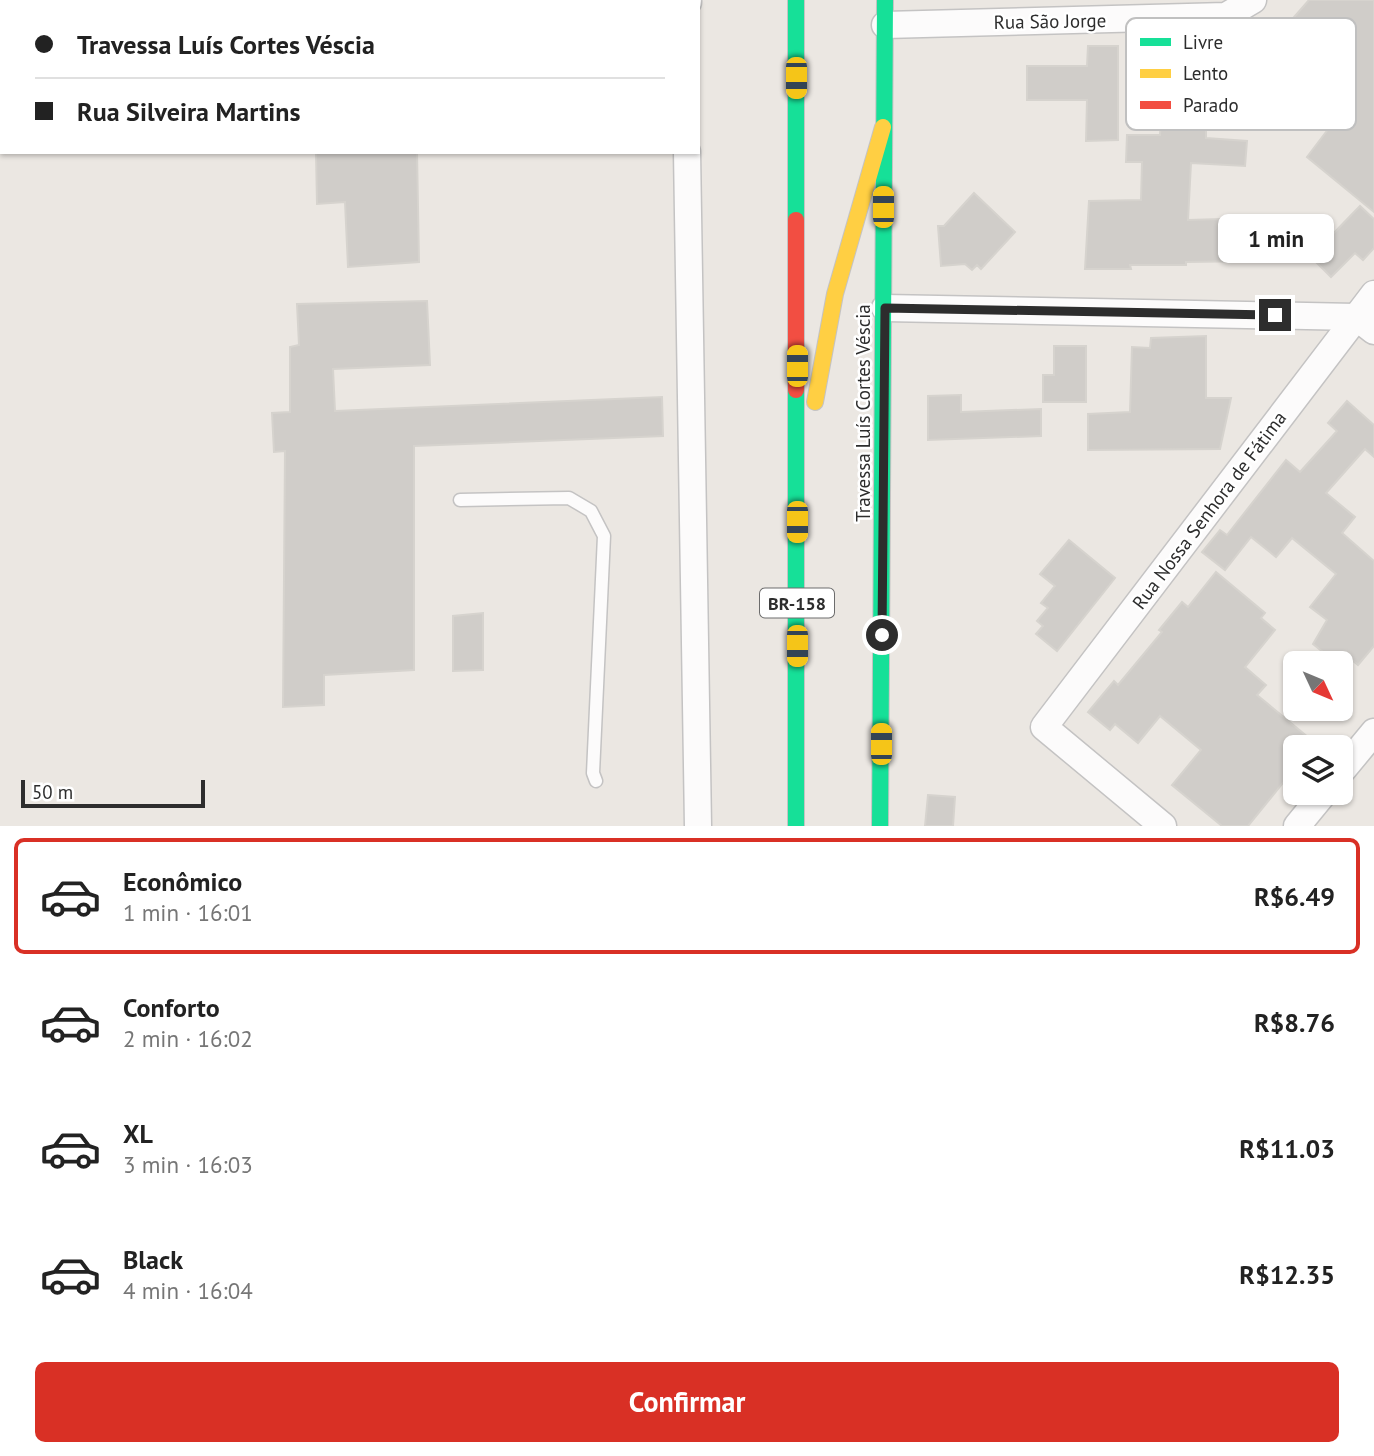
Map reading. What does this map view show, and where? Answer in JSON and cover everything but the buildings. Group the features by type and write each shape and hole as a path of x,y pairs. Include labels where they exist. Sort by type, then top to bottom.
{"main road":[{"name":"BR-158","path":"796,0 796,822"},
{"name":"Travessa Luís Cortes Véscia","path":"880,826 885,13"},
{"path":"797,522 835,294 883,127"}],"street":[{"name":"Rua São Jorge","path":"885,13 1226,16 1253,0"},
{"path":"687,154 698,826"},
{"name":"Rua Nossa Senhora de Fátima","path":"1163,826 1044,727 1365,324 1374,294"},
{"path":"885,308 1365,324"},
{"path":"1353,757 1374,732"},
{"path":"1297,826 1314,805"}],"lane":[{"path":"460,500 569,498 591,511 604,536 594,761 597,781"}],"traffic: fast":[{"path":"796,0 796,220"},
{"path":"880,826 885,0"},
{"path":"796,390 796,826"}],"traffic: slow":[{"path":"815,402 835,294 883,127"}],"traffic: jam":[{"path":"796,220 796,390"}],"route":[{"path":"882,635 885,308 1275,315"}]}
